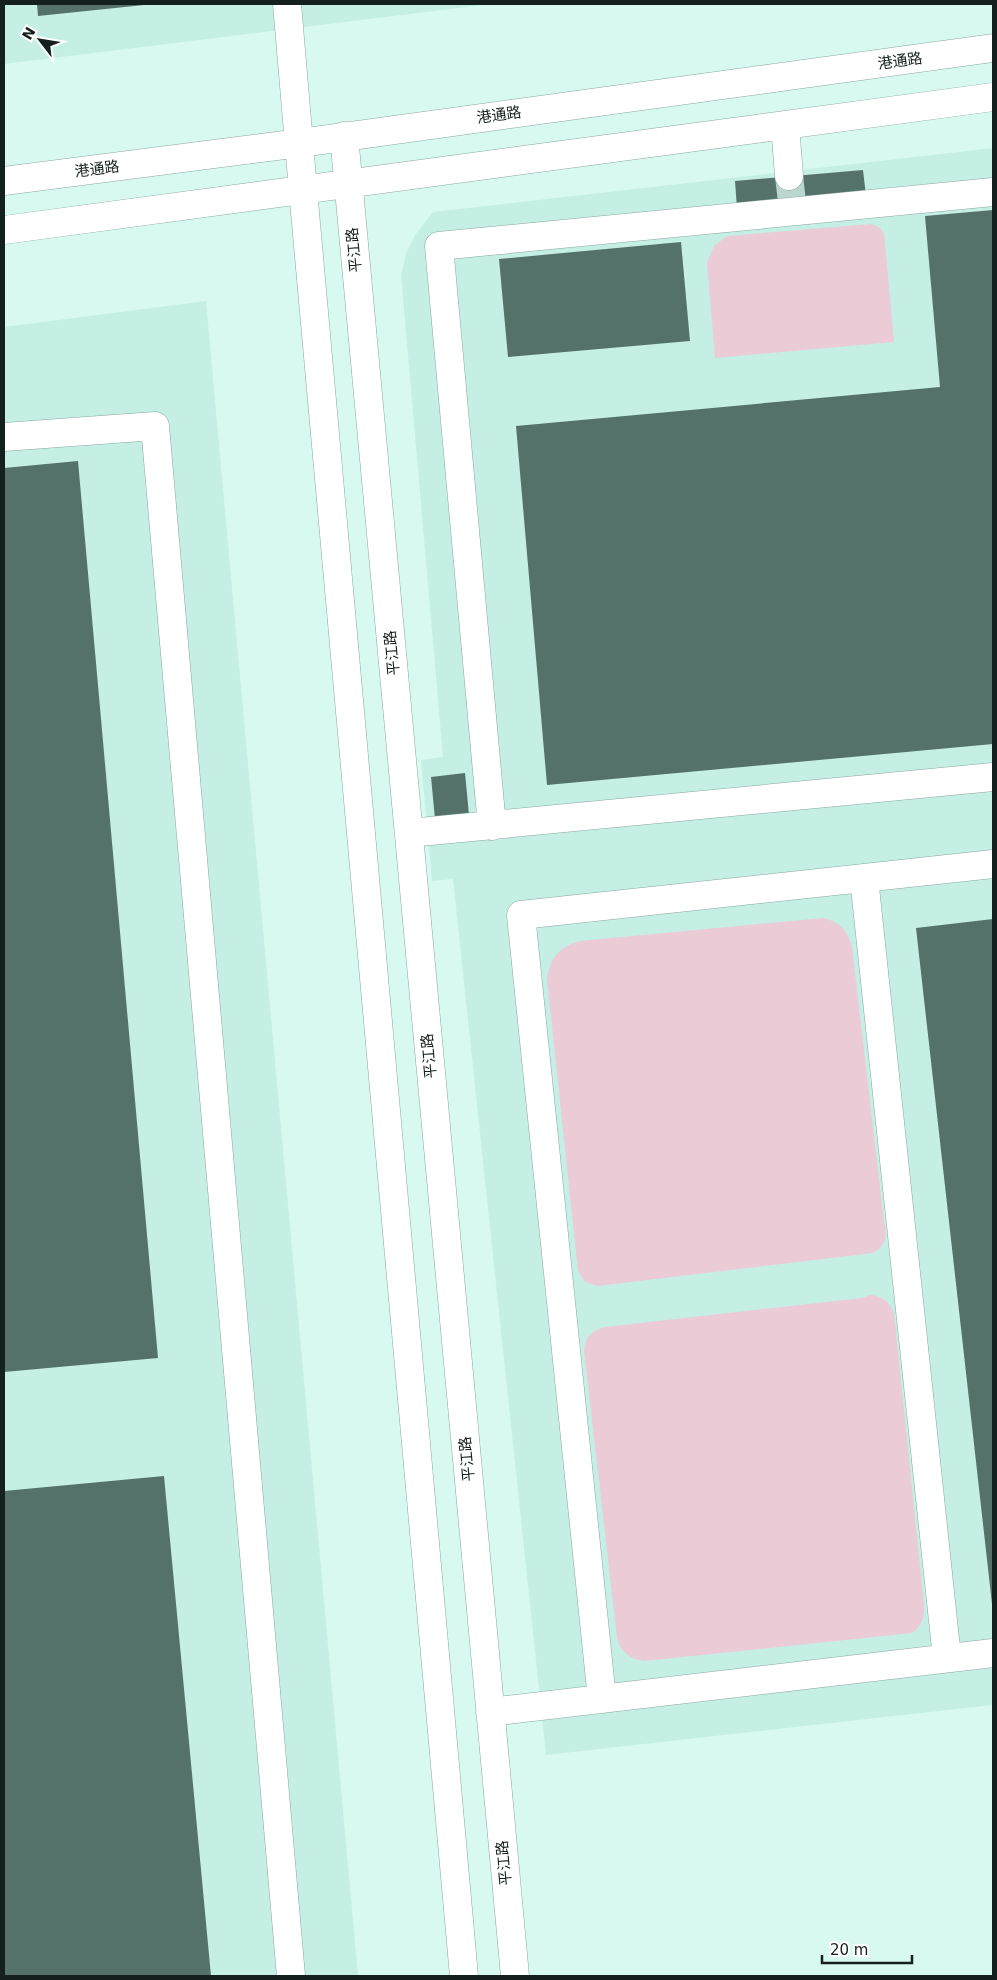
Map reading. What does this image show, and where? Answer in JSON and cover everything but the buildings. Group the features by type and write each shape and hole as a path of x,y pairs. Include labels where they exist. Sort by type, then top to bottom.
{"street":[{"path":"287,4 300,143 302,190 464,1976"},
{"name":"港通路","path":"4,180 300,143 993,48"},
{"path":"4,230 993,98"},
{"path":"785,125 791,197"},
{"name":"平江路","path":"344,136 515,1976"},
{"path":"492,826 439,246 791,197 993,192"},
{"path":"4,437 155,426 291,1976"},
{"path":"409,833 993,777"},
{"path":"602,1699 521,914 993,864"},
{"path":"864,878 946,1658"},
{"path":"490,1712 993,1653"}],"shaded area":[{"path":"4,4 491,4 4,64"},
{"path":"993,148 993,1705 546,1755 453,879 432,881 421,760 443,757 401,275 406,254 415,235 433,212"},
{"path":"872,224 880,228 884,233 894,342 715,358 707,263 714,246 727,236"},
{"path":"206,301 358,1976 4,1976 4,327"},
{"path":"823,918 838,924 848,935 852,946 886,1232 883,1244 873,1253 597,1286 585,1282 578,1271 547,979 553,959 561,950 580,941"},
{"path":"870,1295 885,1300 894,1313 924,1605 924,1613 920,1624 912,1633 644,1661 630,1657 623,1651 617,1638 584,1350 588,1338 596,1330 605,1327 862,1298"}],"tunnel":[{"path":"789,176 792,202"}]}
